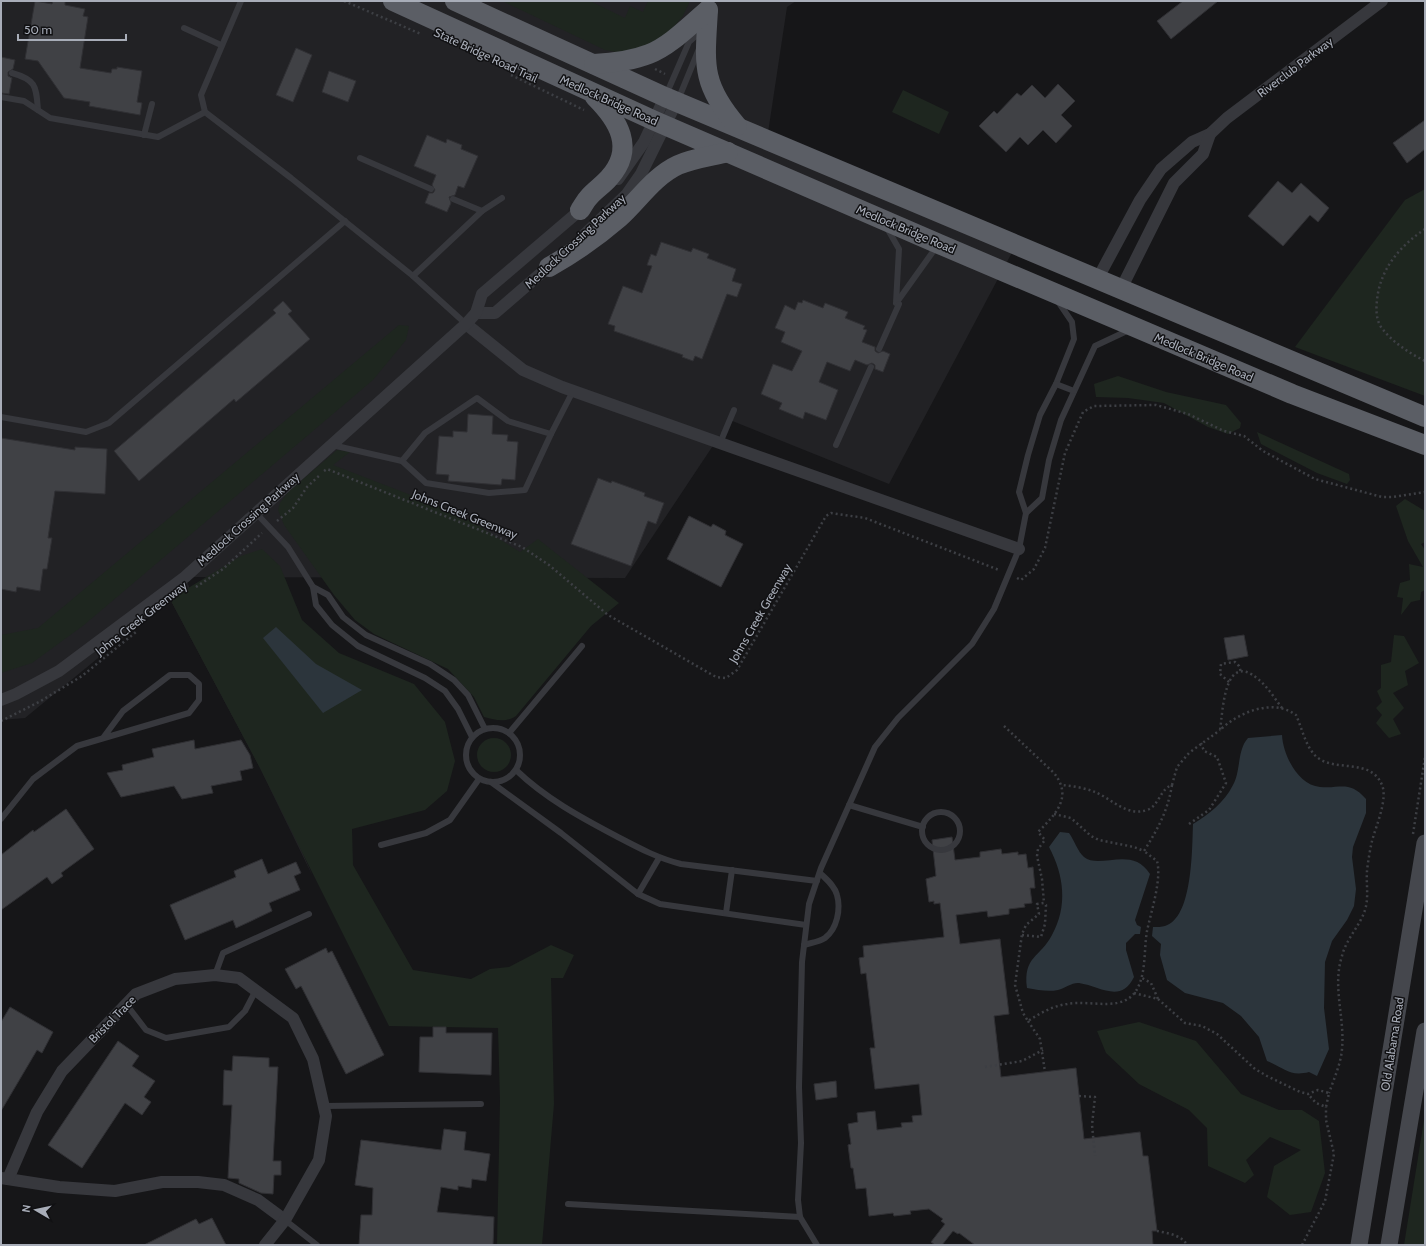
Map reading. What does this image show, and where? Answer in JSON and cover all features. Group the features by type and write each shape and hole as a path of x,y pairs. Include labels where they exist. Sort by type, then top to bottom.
{"highway":[{"name":"Medlock Bridge Road","path":"393,1 660,123 940,244 1292,394 1425,445"},
{"path":"455,1 671,99 1425,417"},
{"path":"594,64 622,61 650,54 672,40 710,6"},
{"path":"710,6 706,59 712,92 722,109 739,128"},
{"path":"580,210 589,197 615,171 621,154 622,134 619,125 607,109 590,91"},
{"path":"549,267 575,253 619,217 657,180 677,165 697,158 728,152"}],"main road":[{"name":"Old Alabama Road","path":"1358,1245 1425,843"},
{"path":"1389,1245 1425,1031"}],"street":[{"name":"Riverclub Parkway","path":"1098,278 1140,200 1162,169 1192,142 1210,134 1233,114 1382,1"},
{"name":"Medlock Crossing Parkway","path":"476,314 495,313 549,267 626,194 641,174 660,123 671,99"},
{"name":"Medlock Crossing Parkway","path":"1,700 16,694 59,671 185,576 466,324 476,314 482,294 580,210 609,188 618,179 644,142 660,123"},
{"name":"Riverclub Parkway","path":"1121,288 1174,183 1203,154 1210,134"},
{"path":"466,324 523,370 573,391 1019,549"},
{"name":"Bristol Trace","path":"4,1178 37,1112 62,1071 136,994 175,978 215,974 239,978 293,1018 313,1059 326,1116 319,1160 285,1220 265,1245"},
{"path":"4,1178 60,1187 115,1192 162,1182 198,1182 224,1185 258,1200 285,1220"}],"lane":[{"path":"240,1 201,95 205,112 413,276 466,324"},
{"path":"671,99 689,42 698,34 710,6"},
{"path":"184,28 222,45"},
{"path":"671,99 700,46 698,34"},
{"path":"12,73 27,77 36,88 38,110"},
{"path":"1,97 24,101 50,118 158,137 205,112"},
{"path":"144,135 152,104"},
{"path":"360,158 431,189"},
{"path":"413,276 482,211 502,198"},
{"path":"453,199 482,211"},
{"path":"880,218 891,232 899,249 896,303 940,244"},
{"path":"1,417 86,432 109,424 345,221"},
{"path":"817,1245 800,1216 798,1200 801,1143 799,1087 804,945 808,904 875,747 898,718 972,644 994,609 1019,549 1026,513 1019,492 1028,455 1040,415 1056,384 1074,339 1072,322 1051,291"},
{"path":"879,349 899,304"},
{"path":"1026,513 1042,498 1049,460 1061,420 1095,346 1135,327"},
{"path":"836,445 871,367"},
{"path":"1056,384 1074,391"},
{"path":"330,445 402,461 426,483 489,493 524,490 573,391"},
{"path":"402,461 425,433 476,398 508,421 551,434"},
{"path":"720,443 734,410"},
{"path":"256,512 288,547 313,587 316,605 332,625 358,646 425,678 445,691 458,709 472,737"},
{"path":"313,587 328,595 343,617 366,635 430,664 454,680 468,696 485,729"},
{"path":"509,733 582,646"},
{"path":"1,819 33,780 77,746 104,738 189,712 198,700 199,684 189,675 170,675 123,711 104,738"},
{"path":"490,782 505,780 516,770 521,753 518,743 509,733 502,729 485,729 472,737 467,746 466,757 468,768 479,779 490,782 561,833 638,894 660,904 806,925"},
{"path":"516,770 530,784 576,815 659,858 681,864 817,881"},
{"path":"381,845 426,833 450,820 479,779"},
{"path":"849,805 923,826"},
{"path":"942,812 950,814 956,819 960,833 953,847 940,850 933,849 927,844 923,837 923,826 929,817 935,813 942,812"},
{"path":"638,894 659,858"},
{"path":"726,913 732,870"},
{"path":"804,945 824,938 833,928 838,912 837,894 830,883 820,873"},
{"path":"215,974 224,953 309,914"},
{"path":"126,1004 146,1030 166,1038 229,1027 245,1011 256,990"},
{"path":"324,1106 481,1104"},
{"path":"568,1204 800,1216"},
{"path":"285,1220 317,1245"}],"path":[{"name":"State Bridge Road Trail","path":"344,1 424,36"},
{"name":"State Bridge Road Trail","path":"510,75 587,112"},
{"path":"1425,229 1402,248 1381,278 1376,314 1381,327 1399,345 1425,361"},
{"name":"Johns Creek Greenway","path":"192,589 223,569 269,527 293,508 307,487 327,469 522,547 549,565 608,615 716,677 726,678 737,670 826,516 831,513 865,518 1021,580 1034,569 1045,548 1065,454 1083,412 1094,406 1156,405 1188,414 1224,431 1244,436 1263,451 1316,479 1382,497 1393,497 1425,492"},
{"name":"Johns Creek Greenway","path":"1,721 39,702 82,676 140,628"},
{"path":"1229,682 1220,674 1220,664 1235,662 1239,666 1241,672"},
{"path":"1220,730 1223,705 1229,682 1232,677 1241,672 1258,678 1282,708 1296,715 1313,752 1318,758 1326,762 1367,770 1379,779 1384,790 1381,810 1369,856 1365,911 1342,954 1338,972 1337,989 1342,1051 1326,1107 1326,1120 1334,1154 1325,1201 1302,1245"},
{"path":"1144,851 1155,835 1165,814 1177,767 1189,753 1236,717 1247,712 1261,709 1282,708"},
{"path":"1004,726 1054,773 1062,785 1064,792 1061,803 1038,832 1045,840 1038,849 1037,856 1042,879 1044,903 1047,911 1041,938 1022,935"},
{"path":"1189,824 1209,810 1226,783 1217,756 1204,751 1201,743"},
{"path":"1062,785 1095,792 1127,810 1137,812 1147,810 1154,806 1167,787 1172,785"},
{"path":"1028,1021 1060,1005 1080,1002 1112,1004 1125,1001 1134,993 1142,978 1145,942 1158,874 1157,861 1144,851 1134,847 1099,840 1091,836 1072,818 1053,814"},
{"path":"1044,903 1037,904 1039,914 1026,925 1022,935 1015,985 1023,1013 1040,1039 1043,1050 1045,1072"},
{"path":"1142,978 1151,983 1158,999 1185,1023 1202,1026 1217,1034 1255,1069 1266,1076 1300,1092 1308,1094 1316,1103 1326,1107"},
{"path":"1134,993 1158,999"},
{"path":"985,1067 1022,1061 1043,1050"},
{"path":"1308,1094 1318,1090 1329,1093"},
{"path":"1079,1096 1095,1097 1092,1125 1095,1156"},
{"path":"1157,1231 1172,1234 1186,1242 1187,1245"}],"shaded area":[{"path":"1,1 796,1 787,7 766,146 1017,243 889,484 730,420 625,578 185,577 313,877 260,768 170,599 25,718 1,720"},
{"path":"502,1 590,1 625,18 630,6 643,12 648,1 689,1 689,3 683,16 669,32 644,51 616,52 605,50"},
{"path":"903,90 949,112 939,134 892,112"},
{"path":"1425,189 1425,396 1295,347 1405,200"},
{"path":"399,325 409,326 406,340 373,380 84,625 32,663 1,673 1,635 38,628"},
{"path":"1118,376 1166,392 1226,405 1241,423 1240,428 1228,434 1208,427 1164,403 1128,398 1096,397 1094,384"},
{"path":"1257,432 1349,474 1350,480 1347,484 1317,473 1261,444"},
{"path":"337,450 350,452 333,465 460,514 520,552 538,539 619,603 591,626 516,716 508,720 496,720 484,717 474,697 448,669 374,634 355,620 334,595 284,525 278,510 280,503 288,492"},
{"path":"1405,499 1425,511 1425,542 1421,544 1425,550 1425,590 1421,592 1420,600 1411,602 1401,615 1403,598 1397,597 1400,583 1410,580 1409,564 1423,567 1408,541 1396,506"},
{"path":"262,549 280,566 302,620 339,653 414,684 445,722 455,761 447,791 425,810 352,829 353,865 413,970 471,979 490,969 509,967 551,945 574,955 563,978 551,978 554,1104 542,1245 497,1245 500,1101 498,1028 389,1026 260,768 170,599 241,556"},
{"path":"276,627 316,664 362,690 323,713 263,638"},
{"path":"1394,635 1404,636 1419,663 1405,671 1408,685 1393,693 1404,708 1393,719 1401,734 1389,738 1376,723 1382,715 1376,708 1382,702 1377,691 1381,688 1381,665 1391,662"},
{"path":"1282,735 1285,751 1293,768 1305,781 1320,787 1350,787 1355,789 1366,799 1366,813 1353,847 1352,857 1356,889 1354,906 1347,920 1332,941 1325,962 1324,1008 1329,1049 1317,1076 1309,1072 1292,1073 1267,1061 1259,1037 1241,1016 1223,1003 1185,993 1167,980 1160,955 1161,944 1152,936 1153,927 1165,926 1174,920 1181,910 1186,897 1189,881 1193,824 1216,808 1233,785 1242,748 1248,738"},
{"path":"494,738 506,743 511,755 506,767 494,772 482,767 477,755 482,743"},
{"path":"1060,832 1069,833 1084,857 1099,861 1125,859 1134,861 1143,865 1150,874 1135,920 1137,925 1141,927 1140,934 1135,934 1126,943 1126,950 1134,977 1129,985 1123,990 1116,992 1102,990 1079,983 1054,991 1027,988 1026,977 1030,963 1052,935 1060,913 1062,902 1061,880 1058,868 1049,847"},
{"path":"1139,1022 1196,1041 1241,1094 1279,1110 1302,1110 1319,1121 1325,1173 1311,1212 1290,1215 1267,1197 1274,1166 1301,1150 1270,1137 1246,1160 1254,1175 1245,1183 1208,1166 1207,1128 1189,1110 1139,1084 1106,1053 1097,1031"},
{"path":"1425,1114 1425,1245 1404,1245"}],"building":[{"path":"35,1 52,4 53,1 65,1 65,5 85,9 83,16 88,17 80,68 111,73 112,69 117,69 117,67 142,71 137,102 142,103 140,115 89,106 90,102 64,98 38,61 25,59"},
{"path":"1183,1 1218,1 1171,39 1157,21"},
{"path":"296,48 312,55 293,102 276,95"},
{"path":"1,57 15,60 13,69 8,72 8,76 12,78 9,94 1,93"},
{"path":"329,71 356,81 348,102 322,92"},
{"path":"1058,84 1075,101 1061,115 1072,126 1056,143 1043,130 1028,145 1020,137 1006,152 979,126 994,111 997,114 1017,93 1021,96 1032,85 1045,98"},
{"path":"1425,120 1425,149 1407,163 1393,143"},
{"path":"427,135 446,143 447,139 462,145 461,149 478,156 464,188 458,186 455,195 449,197 451,203 447,212 425,203 429,193 433,193 435,190 432,185 436,175 414,166"},
{"path":"1278,181 1292,193 1301,183 1329,208 1318,222 1310,215 1283,246 1248,216"},
{"path":"661,242 691,252 693,248 709,254 707,258 736,269 732,281 742,284 737,297 727,294 702,359 695,356 693,361 682,357 683,355 614,331 615,326 608,324 623,286 642,293 652,266 647,265 651,254 656,256"},
{"path":"803,300 823,308 825,303 848,312 845,318 865,326 863,329 867,330 862,342 875,347 875,351 878,353 883,351 890,354 883,372 875,369 875,365 872,363 867,365 855,360 850,371 827,362 819,382 838,390 826,420 805,412 803,419 779,409 782,403 761,394 773,364 792,371 802,351 781,342 785,332 775,328 785,305 795,310 798,302 802,303"},
{"path":"283,301 292,311 288,314 310,339 236,402 234,399 139,481 114,451 276,313 273,310"},
{"path":"468,414 493,416 492,434 508,435 507,441 518,442 515,480 502,479 501,485 448,481 449,475 436,474 439,436 453,437 453,431 467,432"},
{"path":"1,438 75,450 75,447 107,449 105,494 55,491 48,538 52,538 47,569 43,569 40,591 17,587 16,592 1,589"},
{"path":"598,478 611,483 612,481 645,493 644,496 664,503 656,524 648,521 631,566 571,544"},
{"path":"689,516 711,527 713,524 726,531 725,535 743,544 721,587 667,559"},
{"path":"1244,635 1248,656 1228,660 1224,638"},
{"path":"194,740 195,749 241,740 250,755 253,768 240,771 242,780 211,786 213,793 182,799 174,786 121,797 107,773 123,770 122,765 154,757 152,749"},
{"path":"66,809 94,849 61,873 63,876 52,884 47,877 1,910 1,855 33,830 34,832"},
{"path":"952,837 955,860 980,857 980,852 1001,849 1002,854 1018,852 1018,855 1026,854 1028,868 1033,867 1035,888 1030,888 1032,903 1024,904 1025,907 1009,909 1009,914 988,917 987,911 956,915 960,944 1000,939 1009,1014 994,1016 1001,1077 1076,1068 1084,1139 1140,1132 1143,1156 1148,1156 1157,1231 1152,1231 1153,1245 975,1245 959,1233 958,1234 953,1231 942,1245 935,1245 931,1242 945,1224 941,1221 943,1219 929,1209 910,1211 911,1214 894,1216 893,1213 869,1216 866,1188 856,1189 853,1168 851,1168 848,1145 851,1144 848,1124 858,1122 857,1113 875,1111 877,1130 902,1127 901,1123 913,1122 912,1116 922,1115 919,1084 875,1089 870,1048 875,1048 866,973 861,974 859,958 864,957 863,946 944,937 940,903 934,904 934,901 929,902 926,879 936,876 932,840"},
{"path":"262,859 268,874 296,862 301,873 294,876 300,890 269,903 272,911 236,928 233,920 185,940 170,905 236,877 234,871"},
{"path":"326,948 328,953 332,951 384,1055 346,1074 301,986 296,989 285,969"},
{"path":"10,1007 53,1032 42,1053 37,1050 1,1111 1,1022"},
{"path":"433,1027 446,1027 446,1033 492,1033 491,1075 419,1072 420,1037 433,1037"},
{"path":"118,1041 139,1056 132,1066 155,1081 144,1097 151,1102 142,1115 125,1103 82,1168 48,1145"},
{"path":"233,1056 269,1058 269,1067 278,1067 273,1161 281,1161 281,1175 274,1175 273,1194 261,1193 239,1183 239,1179 228,1178 232,1105 223,1105 224,1070 232,1071"},
{"path":"836,1081 837,1097 816,1100 814,1084"},
{"path":"444,1129 466,1132 464,1150 490,1154 486,1181 472,1179 471,1188 458,1186 458,1190 441,1187 437,1212 494,1217 493,1245 359,1245 361,1215 372,1215 373,1188 355,1185 361,1140 441,1150"},
{"path":"212,1218 226,1245 144,1245 196,1219 199,1224"}]}
